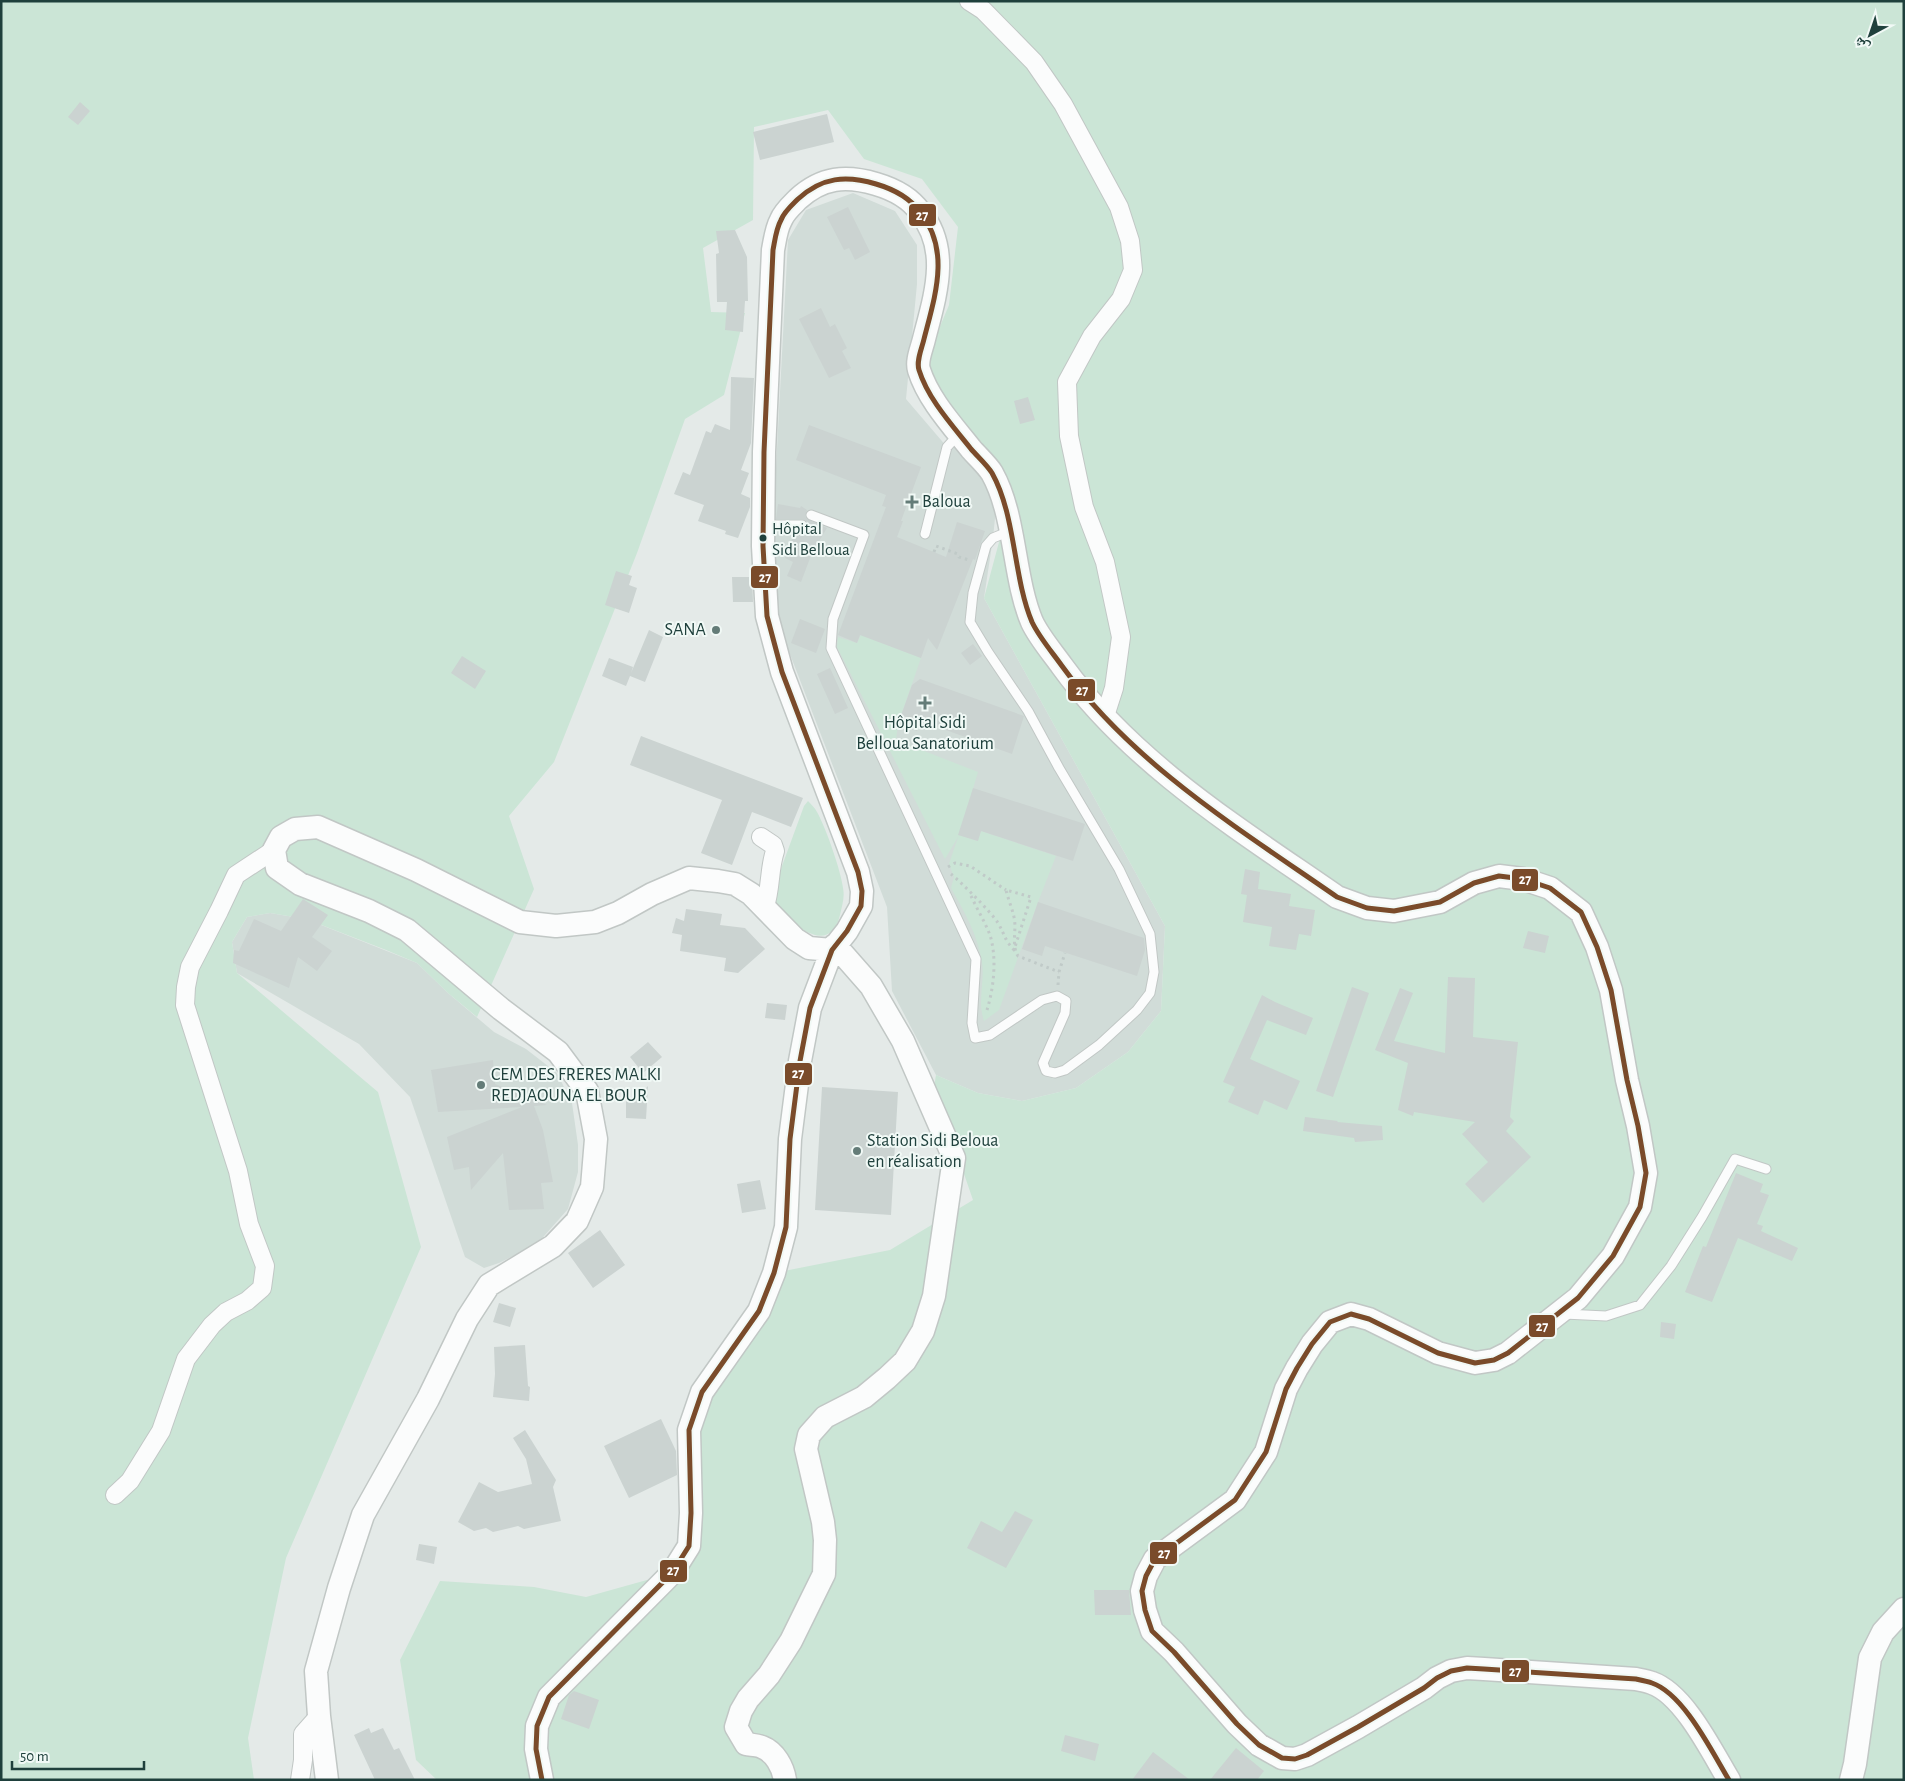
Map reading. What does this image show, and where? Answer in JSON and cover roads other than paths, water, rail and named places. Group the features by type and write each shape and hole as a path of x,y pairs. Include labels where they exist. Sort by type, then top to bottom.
{"street":[{"path":"969,1 983,10 1034,62 1063,104 1119,207 1130,241 1133,270 1121,299 1092,336 1067,382 1069,436 1084,507 1105,562 1121,637 1114,688 1105,716"},
{"path":"542,1780 536,1749 537,1726 549,1696 672,1573 689,1546 691,1513 689,1430 702,1392 759,1310 774,1273 786,1227 790,1140 803,1043 810,1008 833,948 847,931 861,906 862,891 858,872 782,672 767,616 763,546 764,452 773,250 776,234 781,218 807,190 823,182 837,179 858,179 884,186 904,197 920,211 934,233 938,257 937,291 917,366 926,388 959,434 992,473 1003,504 1024,598 1033,624 1080,691 1130,742 1180,786 1337,897 1366,908 1394,911 1440,902 1474,883 1499,876 1523,879 1550,888 1581,912 1597,947 1611,990 1646,1173 1640,1207 1613,1256 1578,1298 1508,1353 1494,1360 1475,1363 1438,1353 1370,1318 1351,1314 1330,1322 1312,1344 1297,1368 1286,1389 1266,1452 1235,1500 1155,1559 1146,1576 1142,1591 1145,1610 1152,1631 1174,1652 1237,1724 1260,1746 1282,1758 1295,1759 1307,1755 1358,1728 1451,1671 1467,1668 1484,1668 1636,1679 1653,1683 1668,1692 1686,1711 1729,1780"},
{"path":"115,1495 130,1481 161,1431 186,1359 212,1324 226,1312 247,1301 262,1288 265,1266 249,1224 238,1171 185,1005 190,967 220,911 236,875 274,850 281,837 294,829 318,827 416,870 520,922 556,926 595,922 618,913 652,894 689,878 734,884 751,894 795,938 809,948 833,948 871,986 903,1041 954,1158 934,1296 923,1331 905,1361 887,1378 864,1397 825,1417 809,1435 806,1449 823,1522 825,1540 824,1574 791,1641 769,1675 748,1699 741,1711 736,1727 746,1744 764,1747 778,1760 783,1768 785,1780"},
{"path":"761,837 773,845 775,850 765,906"},
{"path":"274,850 277,868 292,879 300,884 369,911 407,930 501,1009 558,1052 587,1091 596,1139 592,1187 577,1221 553,1246 489,1285 467,1318 428,1399 363,1515 339,1588 316,1671 319,1716 328,1780"},
{"path":"1851,1780 1870,1658 1883,1632 1904,1609"},
{"path":"300,1780 303,1760 303,1734 319,1716"}],"lane":[{"path":"925,534 947,447 959,434"},
{"path":"811,515 864,535 833,619 831,648 976,958 972,1024 975,1038 990,1035 1042,1000 1057,996 1066,1001 1065,1013 1043,1063 1046,1071 1055,1073 1065,1070 1100,1045 1137,1010 1150,993 1154,972 1150,934 1119,869 1059,768 1028,711 970,622 973,593 986,546 993,538 1010,531"},
{"path":"763,523 802,525"},
{"path":"1558,1314 1606,1316 1640,1305 1671,1266 1735,1159 1766,1169"}],"place":[{"name":"Baloua","path":"912,502"},
{"name":"Hôpital Sidi Belloua","path":"763,538"},
{"name":"SANA","path":"716,630"},
{"name":"Hôpital Sidi Belloua Sanatorium","path":"925,703"},
{"name":"CEM DES FRERES MALKI REDJAOUNA EL BOUR","path":"481,1085"},
{"name":"Station Sidi Beloua en réalisation","path":"857,1151"}]}
